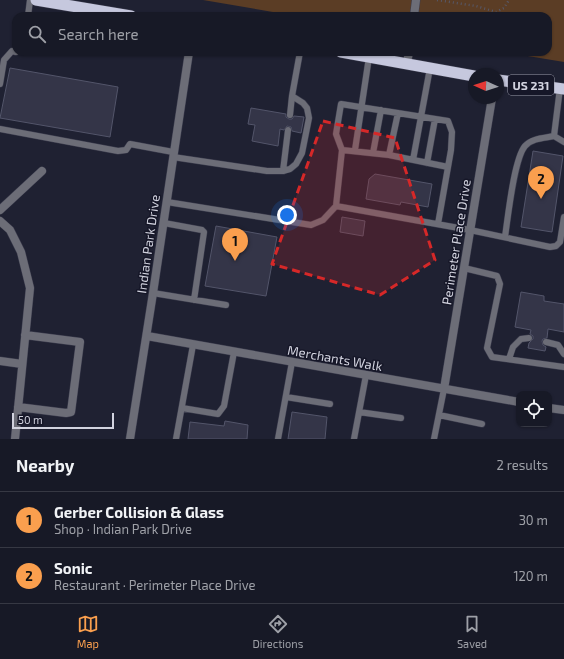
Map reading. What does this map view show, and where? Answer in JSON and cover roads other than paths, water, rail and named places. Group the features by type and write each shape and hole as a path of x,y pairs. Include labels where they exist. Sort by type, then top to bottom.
{"highway":[{"path":"36,0 107,12"},
{"path":"363,56 468,75"},
{"name":"US 231","path":"504,81 562,89"}],"street":[{"path":"414,12 416,0"},
{"name":"Indian Park Drive","path":"130,439 147,336 188,56"},
{"path":"407,64 408,56"},
{"name":"Perimeter Place Drive","path":"444,389 491,104"},
{"path":"0,210 42,171"},
{"path":"0,221 10,230 21,252 30,288 15,439"},
{"path":"18,407 66,413 71,412 80,342 25,335"},
{"name":"Merchants Walk","path":"147,336 516,401"},
{"path":"0,361 22,364"},
{"path":"552,408 564,410"}],"lane":[{"path":"28,12 30,0"},
{"path":"0,84 4,60 12,52"},
{"path":"290,115 299,56"},
{"path":"355,150 369,57"},
{"path":"413,160 430,68"},
{"path":"554,136 562,89"},
{"path":"0,129 118,151 126,150 130,144 173,154 267,171 283,171 296,164 302,153 309,118 307,108 303,103 292,96"},
{"path":"166,202 311,225 323,220 336,206 342,150 336,134 341,104 448,120 452,132 448,167 438,224"},
{"path":"373,153 381,110"},
{"path":"389,155 398,113"},
{"path":"427,163 435,119"},
{"path":"283,171 288,130"},
{"path":"505,237 518,159 526,145 536,139 554,136 564,142"},
{"path":"342,150 355,150 389,155 448,167"},
{"path":"336,206 550,246 556,246 560,242 564,217"},
{"path":"164,223 202,230 204,232 194,300"},
{"path":"464,268 497,276 500,284 487,348 492,357 564,367"},
{"path":"153,293 226,305"},
{"path":"509,359 513,347 521,339 530,338"},
{"path":"546,342 558,345 564,354"},
{"path":"176,439 193,344"},
{"path":"182,408 218,414 224,406 234,352"},
{"path":"278,439 292,362"},
{"path":"354,439 366,375"},
{"path":"434,439 444,389"},
{"path":"286,397 330,404"},
{"path":"359,412 401,418"},
{"path":"439,414 482,424"}],"place":[{"name":"Sonic","path":"541,199"},
{"name":"Gerber Collision & Glass","path":"235,261"}]}
